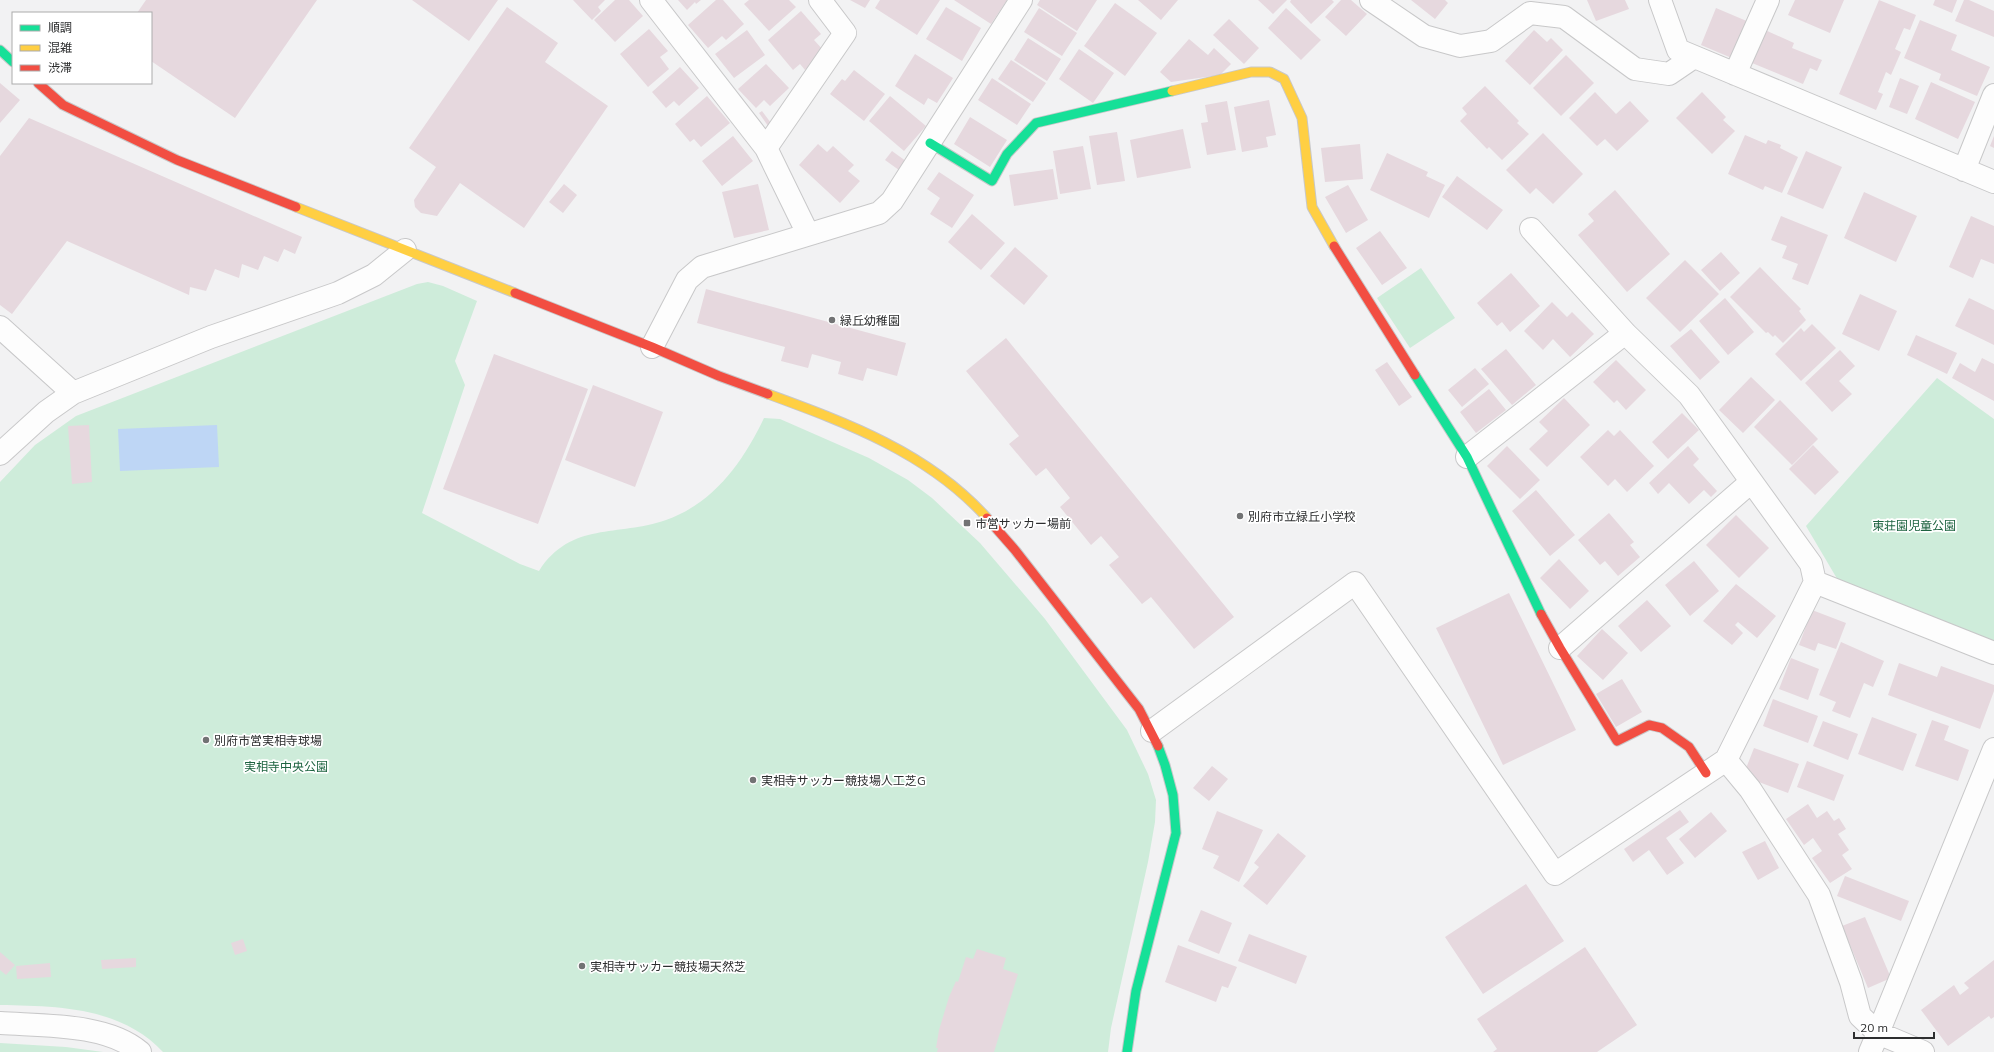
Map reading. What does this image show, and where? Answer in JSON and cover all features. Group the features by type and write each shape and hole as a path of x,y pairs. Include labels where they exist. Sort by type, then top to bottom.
{"street":[{"path":"651,0 766,148 808,234"},
{"path":"766,148 845,33 820,0"},
{"path":"652,347 687,280 702,267 879,213 892,201 1021,0"},
{"path":"1371,0 1424,36 1460,46 1491,41 1530,14 1564,17 1635,69 1670,74 1694,57"},
{"path":"1660,0 1678,50 1994,182"},
{"path":"1735,74 1768,0"},
{"path":"0,50 12,61"},
{"path":"930,143 992,181 1008,154 1036,123 1251,72 1270,72 1284,79 1302,118 1312,206 1340,256 1466,457 1535,602 1560,648 1616,741 1650,725 1662,728 1689,747 1706,773"},
{"path":"39,84 63,105 177,160 652,347 719,376 821,413 895,446 936,471 971,500 1015,550 1138,709 1152,731 1173,790 1176,828 1128,1034 1127,1052"},
{"path":"1964,170 1994,95"},
{"path":"1152,731 1355,583 1555,874 1726,760 1815,582 1811,564 1689,395 1625,332 1531,229"},
{"path":"0,454 46,412 73,393 211,337 338,293 374,275 405,250"},
{"path":"0,327 73,393"},
{"path":"1466,457 1625,332"},
{"path":"1560,648 1751,482"},
{"path":"1815,582 1994,654"},
{"path":"1874,1042 1994,749"},
{"path":"1726,760 1750,790 1819,894 1851,982 1860,1016 1874,1042 1922,1052"},
{"path":"0,1023 69,1027 110,1036 140,1052"}],"green space":[{"path":"1421,268 1455,318 1410,348 1377,298"},
{"name":"実相寺中央公園","path":"428,282 443,286 477,301 455,361 465,385 422,513 520,564 539,571 552,555 566,544 581,537 596,533 648,525 683,513 713,492 725,479 747,450 764,418 780,419 869,458 908,480 932,498 980,543 1045,619 1127,730 1148,774 1156,800 1155,822 1148,862 1111,1028 1108,1052 163,1052 146,1037 128,1026 88,1012 44,1006 0,1005 0,482 35,445 76,416 417,284"},
{"name":"東荘園児童公園","path":"1937,378 1994,419 1994,642 1839,582 1806,526"},
{"path":"0,1043 66,1047 103,1052 0,1052"}],"water":[{"path":"217,425 219,467 120,471 118,429"}],"building":[{"path":"146,0 317,0 235,118 152,62 152,12 138,12"},
{"path":"412,0 498,0 469,41"},
{"path":"573,0 605,0 598,7 601,11 592,20"},
{"path":"615,0 629,0 643,16 615,42 594,20"},
{"path":"678,0 701,0 696,4 695,2 687,10"},
{"path":"716,0 723,0 744,24 726,40 722,36 708,48 688,25"},
{"path":"749,0 789,0 796,7 769,31 744,4"},
{"path":"850,0 870,0 865,8"},
{"path":"880,0 940,0 917,35 875,8"},
{"path":"954,0 1007,0 991,24"},
{"path":"1040,0 1097,0 1077,31 1037,5"},
{"path":"1138,0 1178,0 1161,20"},
{"path":"1258,0 1287,0 1273,14"},
{"path":"1291,0 1332,0 1334,2 1311,24 1290,2"},
{"path":"1341,0 1351,0 1367,14 1346,36 1325,17"},
{"path":"1411,0 1445,0 1448,3 1435,19"},
{"path":"1587,0 1625,0 1629,9 1596,21"},
{"path":"1795,0 1844,0 1830,33 1788,15"},
{"path":"1879,0 1916,15 1910,30 1904,28 1895,49 1901,52 1891,75 1886,72 1878,92 1883,94 1876,110 1839,94"},
{"path":"1935,0 1957,0 1952,13 1933,5"},
{"path":"1964,0 1969,0 1994,11 1994,37 1955,21"},
{"path":"1115,3 1157,33 1125,76 1084,46"},
{"path":"507,7 558,43 545,62 608,106 524,228 460,183 437,216 421,213 415,207 414,200 436,167 409,148"},
{"path":"946,7 981,28 962,61 926,39"},
{"path":"1039,8 1077,33 1062,56 1024,32"},
{"path":"1286,8 1321,40 1301,60 1268,28"},
{"path":"1716,8 1749,22 1734,59 1701,45"},
{"path":"801,11 821,34 814,40 825,52 805,70 800,64 793,70 768,40"},
{"path":"1229,19 1259,48 1244,64 1213,35"},
{"path":"1920,20 1957,35 1951,50 1990,67 1977,96 1939,80 1941,74 1904,58"},
{"path":"649,29 668,51 660,57 669,69 648,87 620,54"},
{"path":"747,30 765,55 734,78 715,54"},
{"path":"1534,30 1547,42 1551,38 1563,50 1530,85 1505,61"},
{"path":"1765,30 1794,43 1792,48 1822,60 1817,71 1810,68 1803,84 1752,63"},
{"path":"1028,38 1061,59 1047,81 1014,60"},
{"path":"1189,39 1208,55 1214,48 1231,64 1220,75 1171,82 1160,72"},
{"path":"1079,49 1114,73 1093,103 1059,79"},
{"path":"915,54 953,78 937,103 928,98 924,105 895,86"},
{"path":"1566,55 1594,83 1561,116 1533,88"},
{"path":"1011,60 1046,83 1033,102 998,79"},
{"path":"766,64 789,88 770,106 764,100 756,108 738,89"},
{"path":"680,67 699,88 679,106 674,101 666,108 652,92"},
{"path":"854,70 885,94 864,121 830,94 842,79 845,81"},
{"path":"992,78 1031,104 1017,125 978,100"},
{"path":"1900,78 1919,86 1907,114 1889,107"},
{"path":"1931,82 1975,102 1958,139 1915,119"},
{"path":"0,83 20,100 0,123"},
{"path":"1485,86 1519,121 1517,123 1529,134 1502,160 1489,147 1487,149 1460,121 1467,114 1462,108"},
{"path":"1595,92 1616,114 1630,101 1649,121 1617,151 1605,139 1597,146 1569,118"},
{"path":"1702,92 1726,117 1723,120 1735,131 1712,154 1676,118"},
{"path":"707,96 730,123 701,147 694,139 690,142 675,124"},
{"path":"890,96 926,126 904,151 869,121"},
{"path":"1269,100 1276,135 1266,137 1268,147 1242,152 1234,107"},
{"path":"1227,101 1236,150 1207,155 1201,123 1208,122 1205,105"},
{"path":"762,111 771,123 768,126 759,113"},
{"path":"970,117 1007,140 990,167 954,144"},
{"path":"29,118 302,237 295,254 284,249 278,262 264,256 258,270 242,264 239,278 215,269 206,291 190,287 189,295 67,241 12,314 0,305 0,156"},
{"path":"1183,129 1191,168 1137,178 1130,140"},
{"path":"1117,132 1125,181 1097,185 1089,136"},
{"path":"1543,133 1583,174 1553,204 1536,188 1530,194 1506,170"},
{"path":"1745,135 1766,144 1768,140 1781,145 1780,148 1798,157 1782,193 1765,186 1763,190 1728,174"},
{"path":"733,136 753,161 722,186 702,161"},
{"path":"1994,136 1994,148 1990,146"},
{"path":"818,144 827,152 833,146 854,165 848,171 860,181 840,203 799,165"},
{"path":"1360,144 1363,179 1325,182 1321,148"},
{"path":"1083,146 1091,189 1060,194 1053,151"},
{"path":"892,151 910,164 903,173 885,160"},
{"path":"1806,151 1842,167 1823,209 1787,194"},
{"path":"1387,153 1428,172 1426,176 1445,185 1429,218 1370,190"},
{"path":"1053,169 1058,199 1014,206 1009,175"},
{"path":"939,172 974,195 952,228 930,214 940,198 927,189"},
{"path":"1457,176 1503,210 1487,230 1442,197"},
{"path":"564,184 577,195 563,213 549,202"},
{"path":"758,184 769,230 734,238 722,192"},
{"path":"1348,185 1368,220 1346,233 1325,197"},
{"path":"1615,190 1670,254 1627,292 1578,235 1594,221 1588,214"},
{"path":"1864,192 1917,216 1896,262 1844,238"},
{"path":"972,214 1005,243 981,270 948,242"},
{"path":"1781,216 1828,235 1808,285 1792,279 1798,264 1782,258 1787,246 1771,240"},
{"path":"1971,216 1994,226 1994,264 1981,259 1973,278 1949,267"},
{"path":"1380,231 1407,268 1382,285 1356,248"},
{"path":"1015,247 1048,276 1024,305 990,276"},
{"path":"1721,252 1740,273 1720,291 1701,270"},
{"path":"1685,260 1719,294 1680,332 1646,298"},
{"path":"1760,267 1801,309 1799,311 1806,320 1783,343 1775,335 1773,337 1768,332 1766,333 1730,297"},
{"path":"1511,273 1540,306 1510,332 1502,322 1497,326 1477,303"},
{"path":"706,289 906,343 897,376 867,368 863,381 838,374 841,362 812,354 808,368 781,361 785,347 697,323"},
{"path":"1860,294 1897,311 1879,351 1842,334"},
{"path":"1725,298 1754,332 1728,355 1699,321"},
{"path":"1969,298 1994,310 1994,345 1955,326"},
{"path":"1552,302 1567,317 1572,312 1594,334 1570,357 1553,339 1543,350 1524,331"},
{"path":"1812,324 1836,348 1801,381 1775,354 1801,328 1804,332"},
{"path":"1691,329 1720,362 1700,380 1670,346"},
{"path":"1916,335 1957,353 1947,374 1907,355"},
{"path":"1006,338 1234,617 1194,649 1151,597 1142,604 1109,565 1119,557 1101,536 1091,545 1060,507 1070,498 1046,468 1036,476 1009,444 1019,436 966,371"},
{"path":"1506,349 1536,385 1512,405 1481,369"},
{"path":"1840,350 1855,366 1839,381 1852,394 1832,412 1805,383"},
{"path":"494,354 588,389 538,524 443,489"},
{"path":"1982,358 1994,364 1994,401 1952,378 1960,363 1975,372"},
{"path":"1616,360 1646,390 1626,410 1617,400 1614,403 1593,382"},
{"path":"1387,362 1412,397 1399,406 1375,370"},
{"path":"1475,368 1489,384 1462,407 1448,390"},
{"path":"1751,377 1775,400 1743,433 1719,410"},
{"path":"593,385 663,412 635,487 565,460"},
{"path":"1489,389 1506,410 1476,433 1460,412"},
{"path":"1564,398 1590,425 1547,467 1529,449 1548,431 1539,422"},
{"path":"1780,400 1818,439 1792,465 1754,427"},
{"path":"1682,413 1699,430 1668,459 1652,442"},
{"path":"89,425 92,482 72,484 68,426"},
{"path":"1608,430 1614,436 1620,430 1654,466 1627,492 1615,479 1608,486 1580,457"},
{"path":"1813,445 1839,472 1815,495 1789,469"},
{"path":"1507,446 1540,480 1520,499 1487,466"},
{"path":"1688,446 1699,459 1693,465 1717,491 1711,497 1704,490 1689,504 1669,483 1658,494 1649,483"},
{"path":"1536,490 1575,535 1550,556 1512,511"},
{"path":"1609,513 1634,542 1630,545 1640,557 1618,576 1605,561 1600,565 1578,540"},
{"path":"1736,515 1769,548 1739,578 1706,545"},
{"path":"1559,559 1589,591 1570,609 1540,578"},
{"path":"1694,561 1719,591 1690,616 1665,585"},
{"path":"1736,584 1776,616 1757,638 1738,622 1735,625 1743,633 1732,645 1703,621"},
{"path":"1509,593 1576,730 1503,765 1436,628"},
{"path":"1647,600 1671,626 1641,652 1618,626"},
{"path":"1812,610 1846,623 1836,649 1818,643 1815,651 1799,645"},
{"path":"1602,629 1628,653 1603,680 1577,656"},
{"path":"1841,642 1884,661 1873,687 1864,683 1850,718 1832,711 1836,702 1819,695"},
{"path":"1791,658 1819,669 1808,700 1779,689"},
{"path":"1899,663 1937,677 1941,666 1994,685 1994,691 1980,729 1888,695"},
{"path":"1622,679 1642,712 1616,727 1596,694"},
{"path":"1773,699 1818,716 1808,743 1763,726"},
{"path":"1872,717 1917,734 1903,771 1858,754"},
{"path":"1932,720 1949,726 1944,740 1969,750 1958,781 1915,766"},
{"path":"1823,721 1858,734 1848,760 1813,746"},
{"path":"1754,748 1799,764 1788,793 1743,776"},
{"path":"1807,761 1844,775 1834,801 1797,787"},
{"path":"1212,766 1228,779 1209,801 1193,788"},
{"path":"1808,804 1817,818 1827,811 1834,821 1839,818 1846,829 1838,834 1849,850 1842,855 1852,869 1830,883 1812,858 1822,851 1813,838 1804,845 1786,819"},
{"path":"1680,810 1689,822 1666,838 1684,863 1667,875 1649,850 1633,862 1624,849"},
{"path":"1217,811 1263,830 1239,882 1213,868 1219,856 1202,849"},
{"path":"1711,812 1727,831 1695,858 1679,839"},
{"path":"1278,833 1306,856 1267,905 1243,886 1259,867 1254,863"},
{"path":"1765,841 1779,868 1758,880 1742,852"},
{"path":"1845,876 1909,901 1901,921 1837,896"},
{"path":"1526,884 1564,941 1483,994 1445,937"},
{"path":"1201,910 1232,923 1219,954 1188,941"},
{"path":"1865,917 1891,978 1868,988 1842,926"},
{"path":"1249,934 1307,956 1296,984 1238,961"},
{"path":"243,939 247,951 235,955 231,943"},
{"path":"1178,945 1237,967 1228,988 1222,986 1216,1002 1165,982"},
{"path":"1585,947 1637,1025 1597,1052 1493,1052 1497,1049 1477,1019"},
{"path":"977,949 1006,958 1003,969 1018,974 994,1052 937,1052 938,1048 936,1048 939,1030 949,997 956,981 958,982 966,957 973,959"},
{"path":"0,952 15,965 6,975 0,970"},
{"path":"136,958 136,967 102,969 101,960"},
{"path":"1994,960 1994,1017 1991,1019 1989,1016 1948,1046 1921,1010 1954,985 1960,995 1969,988 1964,983"},
{"path":"50,963 51,977 17,979 16,966"}],"traffic: fast":[{"path":"0,50 12,61"},
{"path":"930,143 992,181 1007,154 1036,123 1172,91"},
{"path":"1415,375 1467,457 1541,614"},
{"path":"1127,1052 1136,991 1176,833 1173,795 1158,746"}],"traffic: slow":[{"path":"1172,91 1251,72 1270,72 1284,79 1302,118 1312,207 1334,246"},
{"path":"296,207 515,293"},
{"path":"768,394 827,416 885,442 939,475 964,495 987,518"}],"traffic: jam":[{"path":"39,84 63,105 177,160 296,207"},
{"path":"1334,246 1415,375"},
{"path":"515,293 652,347 719,376 768,394"},
{"path":"987,518 1015,550 1139,709 1158,746"},
{"path":"1541,614 1617,741 1649,725 1662,728 1689,747 1706,773"}],"place":[{"name":"緑丘幼稚園","path":"832,320"},
{"name":"別府市立緑丘小学校","path":"1240,516"},
{"name":"市営サッカー場前","path":"967,523"},
{"name":"別府市営実相寺球場","path":"206,740"},
{"name":"実相寺サッカー競技場人工芝G","path":"753,780"},
{"name":"実相寺サッカー競技場天然芝","path":"582,966"}]}
